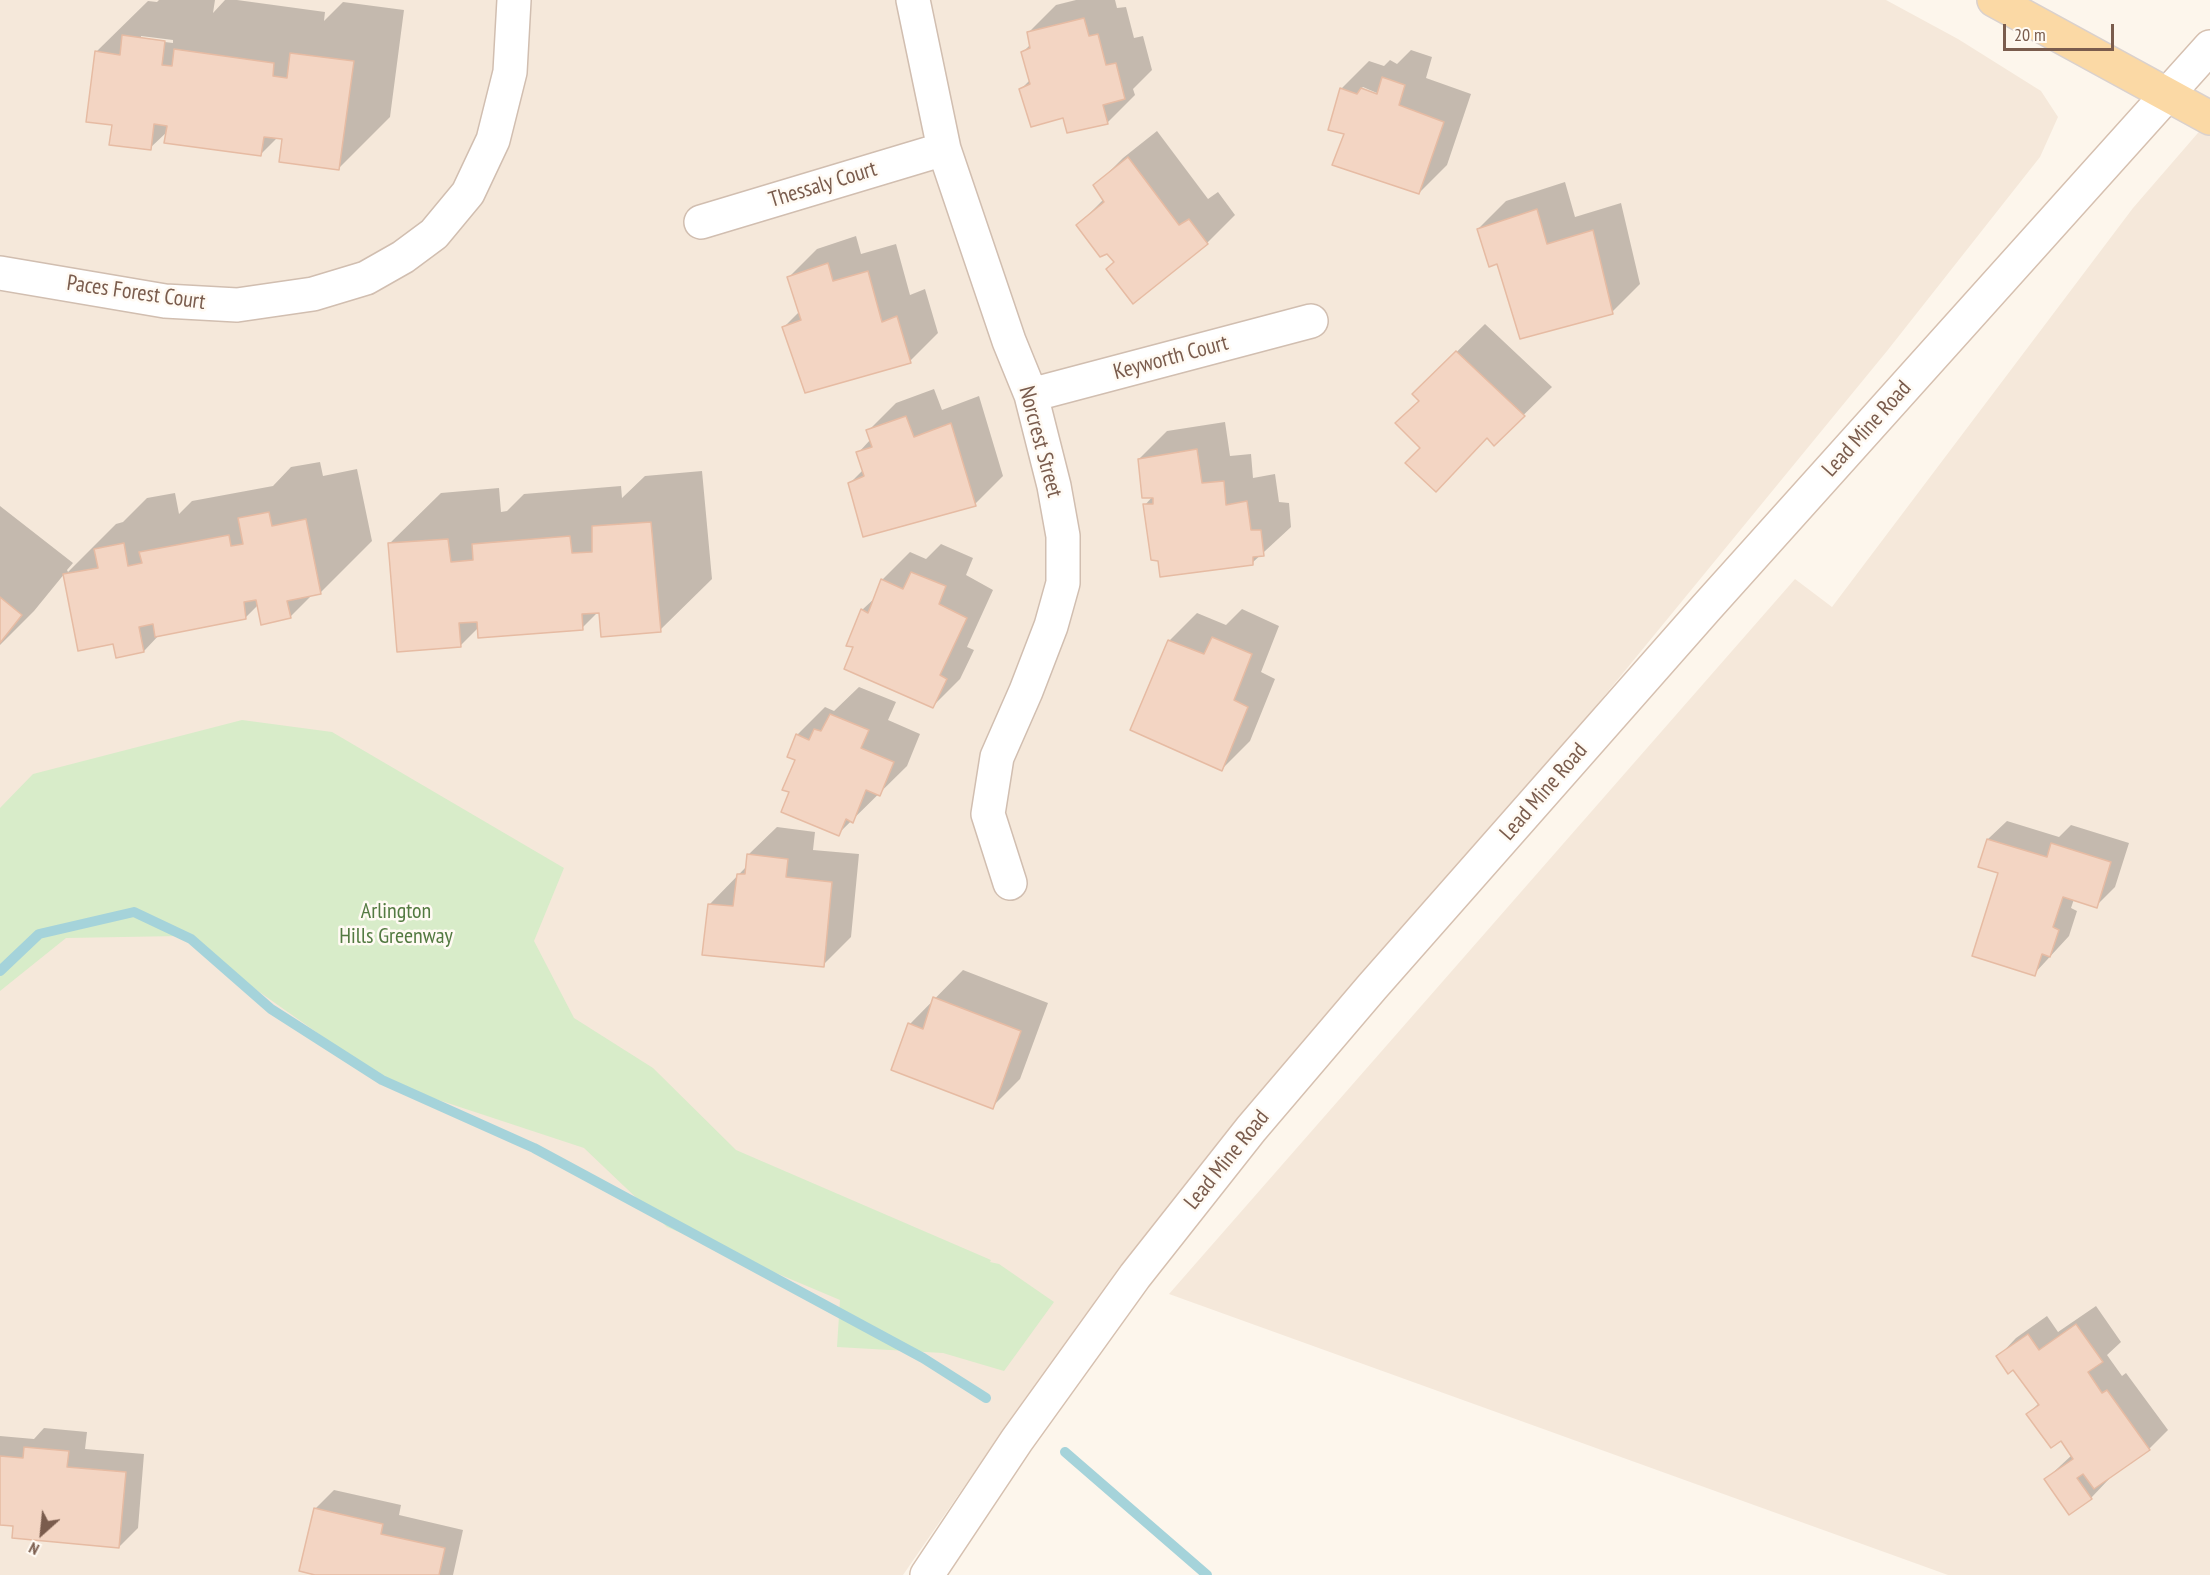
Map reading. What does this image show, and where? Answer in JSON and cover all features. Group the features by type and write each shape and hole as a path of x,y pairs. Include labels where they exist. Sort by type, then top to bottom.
{"main road":[{"path":"1994,0 2210,117"}],"street":[{"name":"Paces Forest Court","path":"0,273 165,301 237,304 274,301 313,294 366,278 403,257 434,234 468,193 493,140 510,72 514,0"},
{"name":"Norcrest Street","path":"913,0 944,149 1009,341 1031,395 1054,486 1063,536 1063,583 1047,637 997,756 988,814 1010,883"},
{"name":"Lead Mine Road","path":"927,1575 1017,1440 1135,1276 1251,1129 1372,987 1699,617 2210,47"},
{"name":"Thessaly Court","path":"701,222 944,149"},
{"name":"Keyworth Court","path":"1031,395 1311,321"}],"shaded area":[{"path":"0,0 1886,0 1958,39 2041,91 2058,117 2040,157 1887,351 1006,1426 903,1575 0,1575"},
{"path":"2210,119 2210,1575 1948,1575 1169,1294 1795,579 1832,607 2133,208"}],"green space":[{"name":"Arlington Hills Greenway","path":"242,720 332,732 564,868 534,941 574,1018 653,1068 736,1150 991,1260 990,1262 999,1264 1054,1302 1004,1371 943,1353 837,1347 840,1300 667,1227 584,1148 390,1084 180,936 66,938 0,991 0,808 33,774"}],"building":[{"path":"1084,18 1089,36 1098,34 1106,65 1116,63 1125,99 1103,105 1108,124 1067,133 1063,118 1031,127 1019,89 1030,84 1021,52 1030,48 1027,32"},
{"path":"122,35 165,41 162,65 172,66 174,49 274,63 273,76 287,78 290,53 354,61 339,170 279,162 282,139 264,137 261,156 164,143 167,126 154,124 151,150 109,145 112,125 86,122 95,51 120,55"},
{"path":"1382,77 1405,85 1399,105 1444,122 1419,194 1332,165 1344,134 1328,130 1340,88 1357,94 1361,88 1377,94"},
{"path":"1128,157 1179,225 1189,219 1208,244 1133,304 1106,269 1114,262 1107,254 1100,257 1076,225 1104,202 1093,185"},
{"path":"1537,209 1547,244 1593,230 1613,314 1520,339 1497,264 1489,267 1477,229"},
{"path":"828,263 833,281 868,271 882,322 897,316 911,363 805,393 782,327 801,320 787,277"},
{"path":"1456,351 1525,416 1494,446 1487,438 1436,492 1405,463 1420,448 1395,423 1419,401 1412,394"},
{"path":"906,416 914,437 951,423 976,506 863,537 848,483 864,476 856,452 872,447 866,430"},
{"path":"1197,449 1202,483 1224,481 1226,505 1247,501 1251,530 1261,530 1264,556 1253,557 1253,565 1160,577 1158,561 1151,560 1143,504 1153,504 1153,498 1142,498 1138,459"},
{"path":"269,512 272,526 306,519 321,594 287,601 291,618 261,625 256,600 244,602 246,619 155,637 153,624 139,627 144,652 116,658 113,644 78,651 63,574 98,568 94,549 124,543 128,566 142,563 139,552 229,535 231,546 243,544 238,518"},
{"path":"651,522 661,632 601,637 599,613 582,614 583,630 478,638 477,622 459,623 461,647 397,652 388,543 448,539 451,562 473,560 472,544 570,536 572,553 592,552 592,526"},
{"path":"911,572 946,586 939,604 967,618 940,675 947,679 933,708 844,669 853,647 846,646 861,609 868,613 881,579 903,589"},
{"path":"0,597 22,615 0,643"},
{"path":"1212,637 1252,654 1234,700 1248,707 1222,771 1130,730 1168,640 1204,654"},
{"path":"830,714 869,730 861,748 894,762 880,796 866,790 853,823 846,819 839,836 781,812 789,792 782,790 795,760 787,757 796,734 809,740 814,729 821,731"},
{"path":"1987,839 2047,857 2051,843 2111,862 2097,908 2063,897 2053,927 2059,930 2050,957 2042,954 2035,976 1972,956 1998,873 1978,867"},
{"path":"747,854 788,859 786,877 832,882 824,967 702,955 708,904 733,906 737,874 745,874"},
{"path":"933,997 1021,1031 993,1109 891,1070 908,1023 923,1029"},
{"path":"2076,1324 2103,1362 2088,1372 2102,1393 2107,1390 2150,1450 2094,1489 2083,1474 2077,1478 2092,1499 2069,1515 2044,1479 2073,1459 2061,1441 2051,1448 2026,1414 2039,1405 2013,1370 2008,1374 1996,1356 2028,1334 2039,1350"},
{"path":"24,1447 69,1451 67,1467 126,1472 119,1548 12,1538 13,1526 0,1525 0,1456 23,1458"},
{"path":"314,1508 383,1524 381,1534 445,1548 439,1575 315,1575 299,1571"}],"waterway":[{"path":"0,971 39,934 134,912 191,939 271,1009 382,1080 534,1148 923,1358 986,1398"},
{"path":"1065,1452 1207,1575"}]}
